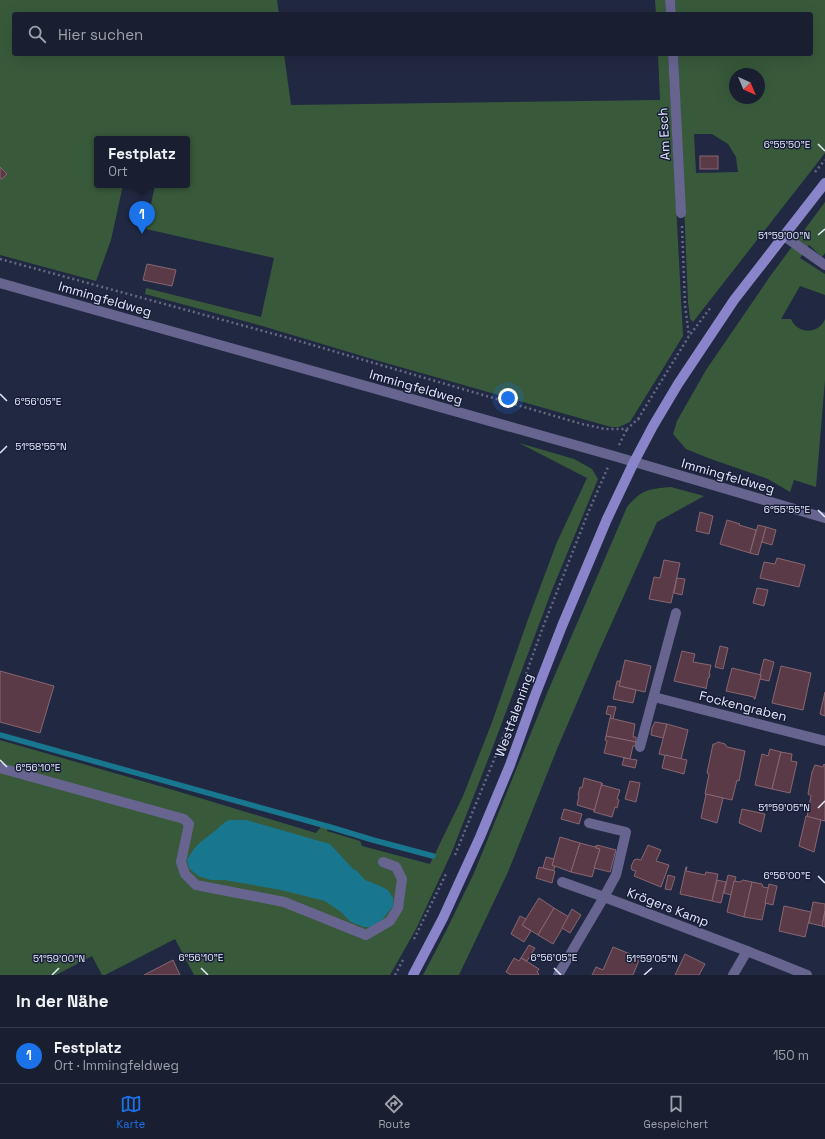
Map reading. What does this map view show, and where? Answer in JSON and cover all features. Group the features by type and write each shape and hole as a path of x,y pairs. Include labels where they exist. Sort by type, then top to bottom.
{"street":[{"path":"670,0 671,12"},
{"name":"Am Esch","path":"673,56 681,214"},
{"name":"Westfalenring","path":"413,975 443,918 480,837 510,765 562,626 607,519 634,462 678,384 734,300 825,183"},
{"path":"784,236 825,265"},
{"name":"Immingfeldweg","path":"0,283 614,456 825,518"},
{"path":"640,747 676,613"},
{"name":"Fockengraben","path":"654,697 825,741"},
{"path":"0,768 184,819 189,824 181,862 185,874 196,885 284,902 366,935 390,921 398,908 402,879 396,867 383,862"},
{"path":"558,975 616,875 626,832 589,823"},
{"name":"Krögers Kamp","path":"562,882 747,951 806,975"},
{"path":"733,975 747,951"}],"path":[{"path":"681,214 685,305 689,336"},
{"path":"0,259 285,337 589,426 605,429 627,429 638,419 653,426"},
{"path":"526,676 588,513 614,456"},
{"path":"455,855 509,722"},
{"path":"414,940 448,869"},
{"path":"395,975 406,954"}],"green space":[{"path":"0,0 277,0 279,12 12,12 12,56 284,56 291,105 660,100 658,56 668,56 683,336 630,422 619,427 611,427 372,359 259,325 145,294 146,288 261,317 274,258 146,229 154,188 190,188 190,136 94,136 94,188 122,188 111,240 96,281 0,255"},
{"path":"655,0 665,0 666,12 656,12"},
{"path":"675,0 825,0 825,153 693,322 690,319 688,302 678,56 813,56 813,12 676,12","holes":["694,134 712,134 728,144 736,157 738,172 696,173"]},
{"path":"825,202 825,253 822,257 809,245 800,258 825,274 825,295 800,286 781,319 791,319 798,328 808,331 818,328 825,319 825,380 816,487 794,480 790,492 768,479 686,449 673,434 677,421 706,370 771,275"},
{"path":"519,443 574,459 592,469 598,479 552,590 451,854 416,929 390,975 194,975 175,939 105,975 102,975 92,956 56,975 0,975 0,740 316,833 320,828 321,823 329,825 327,831 360,841 362,846 430,864 463,796 491,725 557,542 587,478"},
{"path":"671,487 704,496 657,522 557,749 508,872 459,975 423,975 474,873 548,691 627,507 632,501 646,491 657,488"}],"water":[{"path":"229,820 246,820 330,844 365,880 388,890 393,898 393,906 381,921 372,927 364,927 351,922 341,912 325,901 281,890 224,880 211,880 198,876 189,868 187,860 192,851 200,842"}],"building":[{"path":"700,156 718,156 718,169 700,169"},
{"path":"0,167 7,174 2,179 0,178"},
{"path":"147,264 176,270 172,286 143,280"},
{"path":"700,512 713,516 709,534 696,531"},
{"path":"727,520 756,530 750,553 720,544"},
{"path":"758,525 766,527 758,555 750,553"},
{"path":"766,527 776,530 772,545 762,542"},
{"path":"777,558 805,565 799,587 760,578 764,562 775,564"},
{"path":"664,560 680,563 671,603 649,599 654,577 660,578"},
{"path":"677,578 685,579 682,595 674,593"},
{"path":"757,588 768,590 764,606 753,603"},
{"path":"720,646 728,648 723,669 715,667"},
{"path":"682,651 695,654 693,662 711,665 706,689 674,681"},
{"path":"764,659 774,662 769,681 760,679"},
{"path":"625,660 651,666 645,692 619,686"},
{"path":"781,666 811,673 803,710 772,703"},
{"path":"732,668 761,675 755,699 754,697 726,691"},
{"path":"0,671 54,686 40,733 0,722"},
{"path":"617,681 620,681 619,686 636,690 633,703 613,699"},
{"path":"825,692 825,716 820,714"},
{"path":"608,706 616,707 613,719 610,718 611,715 606,714"},
{"path":"610,718 635,724 633,737 636,737 636,742 606,736"},
{"path":"655,722 667,724 663,738 651,735"},
{"path":"667,724 688,730 681,759 659,754"},
{"path":"606,736 636,742 635,746 633,746 630,759 604,753 607,741 605,740"},
{"path":"718,742 725,744 727,747 745,751 739,781 737,780 732,800 705,794 709,774 707,773 713,744"},
{"path":"770,749 781,752 772,789 755,785 762,754 768,756"},
{"path":"781,752 792,754 791,761 797,762 790,793 772,789"},
{"path":"665,755 687,760 684,774 662,768"},
{"path":"624,758 637,760 635,768 622,765"},
{"path":"824,764 825,821 807,817 811,796 808,794 812,772 815,765 823,767"},
{"path":"584,778 602,783 594,812 594,810 577,805 580,787 582,788"},
{"path":"630,781 640,783 636,802 625,799"},
{"path":"602,783 602,785 620,790 617,799 619,800 617,808 615,807 612,817 594,812"},
{"path":"706,794 723,798 717,823 701,818"},
{"path":"564,809 582,814 579,824 561,819"},
{"path":"742,809 765,814 761,832 739,823"},
{"path":"806,816 821,820 814,852 799,846"},
{"path":"560,837 580,843 571,872 552,865"},
{"path":"580,843 595,847 597,846 596,848 600,849 592,877 571,872"},
{"path":"597,845 616,850 610,872 594,868 600,849 596,848"},
{"path":"648,845 661,850 656,861 669,865 661,887 634,876 636,871 632,870 631,867 634,860 641,860"},
{"path":"546,857 554,859 552,865 555,867 553,871 543,868"},
{"path":"539,867 555,871 552,883 536,878"},
{"path":"686,867 686,871 705,875 706,872 718,874 712,901 680,894"},
{"path":"668,875 675,877 671,890 665,889"},
{"path":"728,875 736,877 731,895 724,893"},
{"path":"717,880 726,882 721,903 712,901"},
{"path":"743,880 752,882 744,917 727,912 734,881 740,882"},
{"path":"752,882 762,884 763,887 769,888 762,920 744,917"},
{"path":"769,884 777,886 773,905 765,903"},
{"path":"539,898 554,908 538,935 522,925"},
{"path":"813,902 825,904 822,926 809,923"},
{"path":"784,906 811,912 805,937 779,931"},
{"path":"554,908 569,917 553,944 538,935"},
{"path":"572,909 581,915 570,933 562,928"},
{"path":"825,911 825,927 822,926"},
{"path":"520,916 526,919 522,925 531,931 524,942 511,934"},
{"path":"529,945 535,948 527,961 521,958"},
{"path":"613,947 640,958 633,975 592,975 596,967 603,970"},
{"path":"685,954 705,964 699,975 675,975"},
{"path":"514,958 519,961 521,958 539,969 537,972 539,974 511,975 506,972"},
{"path":"173,960 180,975 144,975"}],"waterway":[{"path":"0,735 433,856"}],"place":[{"name":"Festplatz","path":"142,234"}]}
